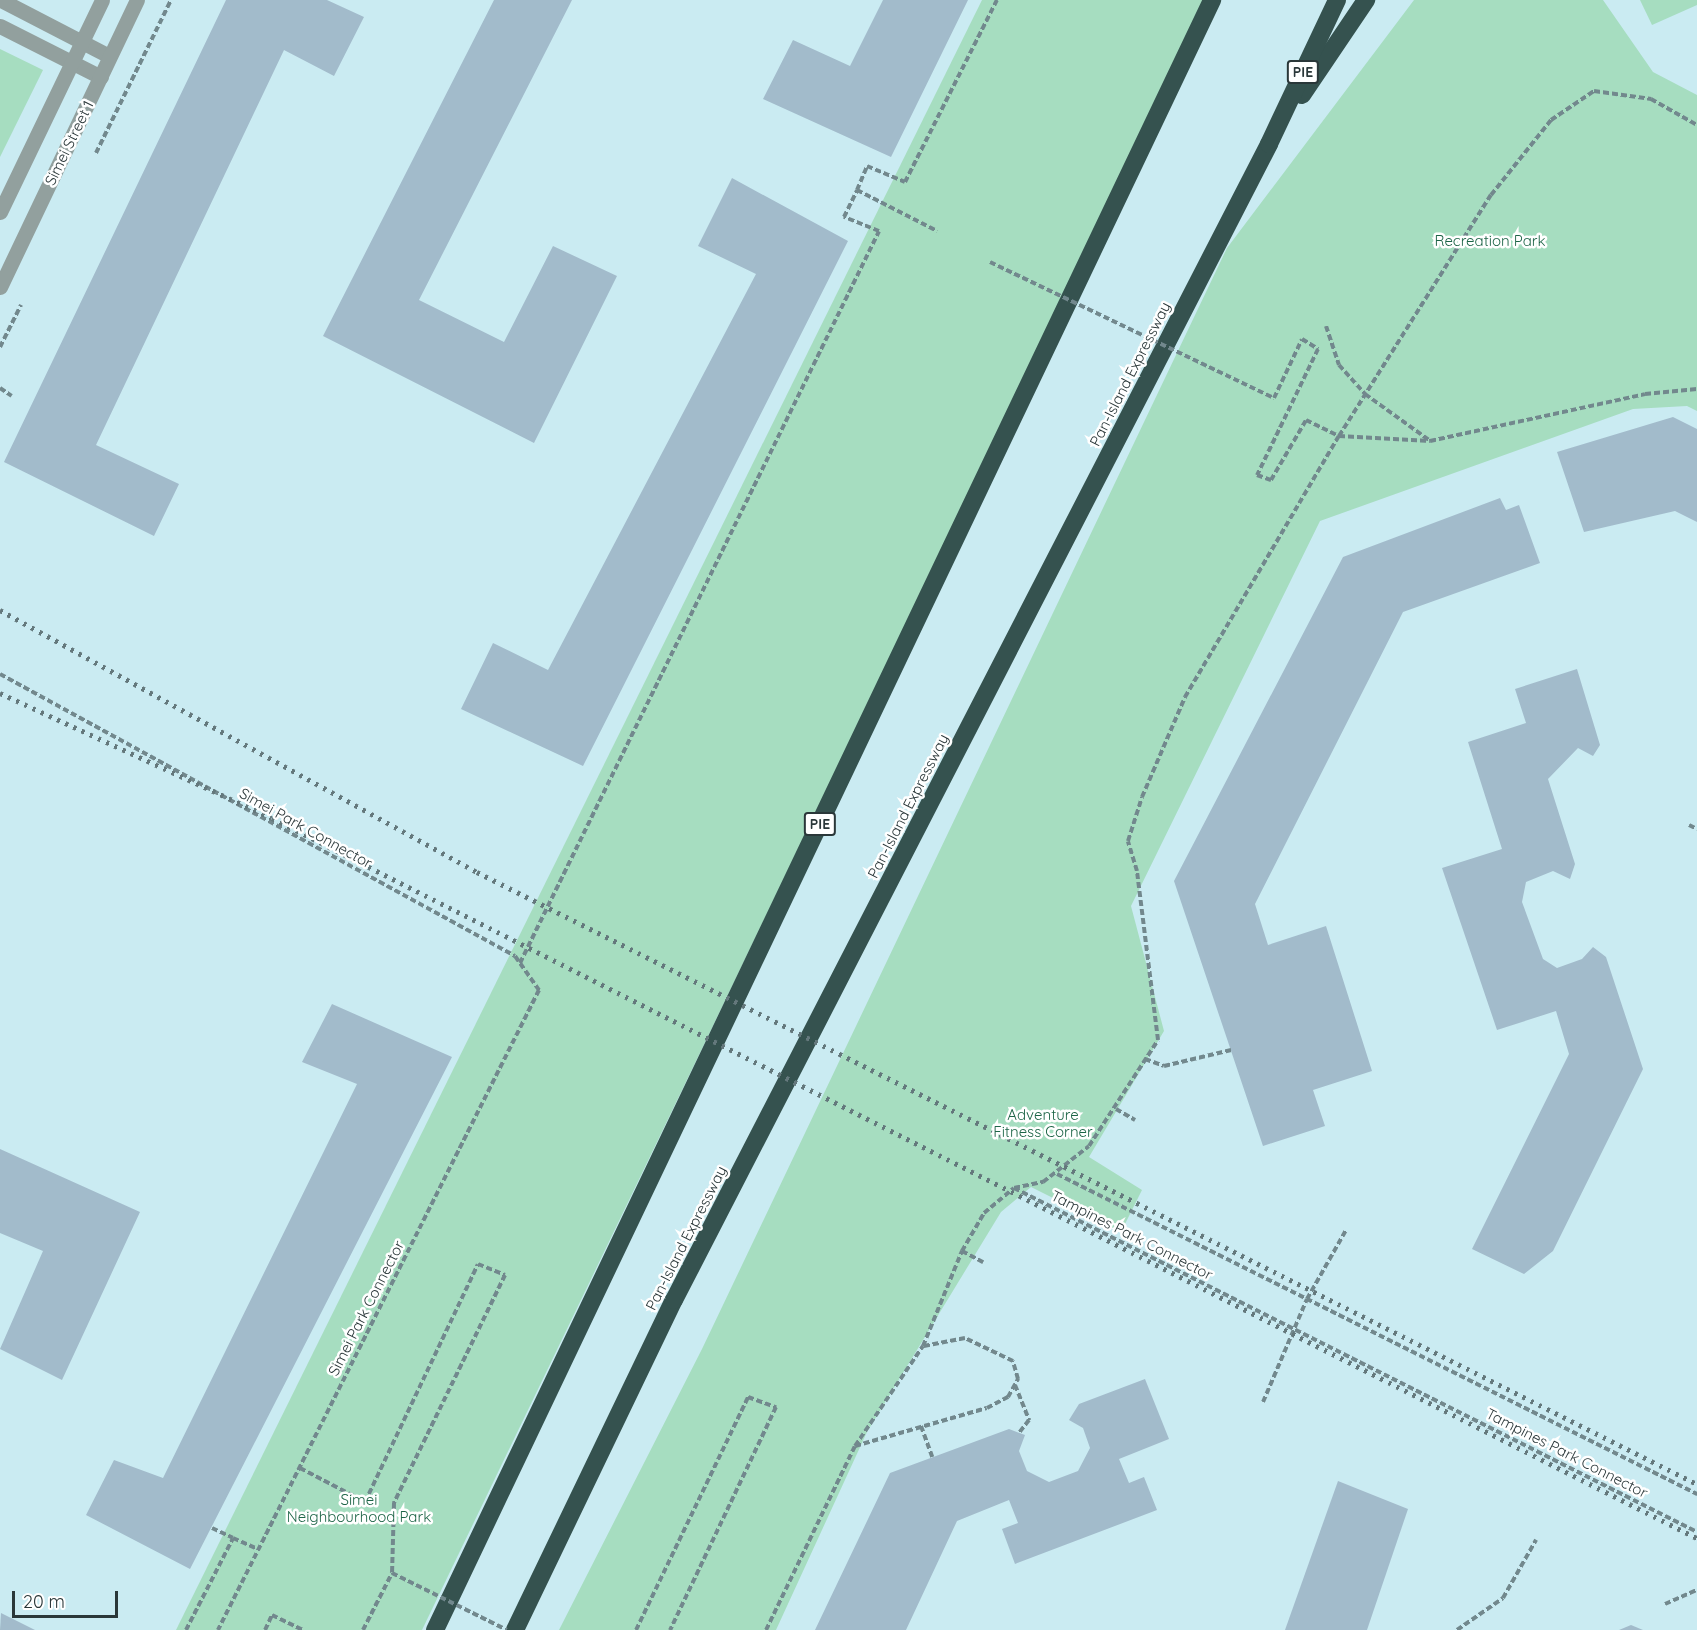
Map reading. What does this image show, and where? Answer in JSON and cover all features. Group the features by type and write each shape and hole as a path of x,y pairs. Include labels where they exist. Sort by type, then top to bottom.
{"highway":[{"name":"PIE","path":"435,1630 1212,0"},
{"name":"Pan-Island Expressway","path":"515,1630 674,1300 1269,144 1337,0"},
{"path":"1269,144 1366,0"}],"street":[{"path":"1,0 110,56"},
{"path":"0,212 102,0"},
{"name":"Simei Street 1","path":"0,286 137,0"},
{"path":"0,26 101,76"}],"path":[{"path":"520,963 879,231 843,217 867,166 905,182 997,0"},
{"path":"766,1630 855,1446 924,1346 962,1251 984,1213 1014,1188 1057,1174 1089,1146 1116,1109 1159,1028 1147,973 1137,871 1128,841 1185,697 1339,436 1491,195 1528,145 1571,103 1594,91 1620,91 1651,99 1697,125"},
{"path":"857,190 937,231"},
{"path":"990,262 1274,398 1302,339 1318,349 1257,475 1271,480 1306,420 1339,436 1430,441 1646,394 1697,389"},
{"path":"1326,326 1339,365 1365,394 1430,441"},
{"path":"0,388 12,396"},
{"name":"Simei Park Connector","path":"0,674 520,963 539,990 300,1468"},
{"path":"1689,825 1697,829"},
{"path":"1144,1059 1164,1066 1231,1050"},
{"path":"1116,1109 1135,1120"},
{"path":"1057,1174 1697,1494"},
{"name":"Tampines Park Connector","path":"1014,1188 1697,1532"},
{"path":"1263,1402 1307,1299 1346,1230"},
{"path":"962,1251 983,1262"},
{"path":"218,1630 300,1468 364,1502 478,1264 505,1275 394,1503 392,1573 363,1630"},
{"path":"924,1346 965,1338 1013,1361 1015,1384 1029,1420 1019,1433"},
{"path":"855,1446 987,1408 1008,1397 1015,1384"},
{"path":"636,1630 748,1397 776,1407 670,1630"},
{"path":"921,1426 932,1457"},
{"path":"212,1528 258,1549"},
{"path":"186,1630 233,1538"},
{"path":"1457,1630 1503,1598 1536,1540"},
{"path":"392,1573 507,1630"},
{"path":"1665,1604 1697,1590"},
{"path":"265,1630 272,1615 303,1630"}],"green space":[{"name":"Simei Neighbourhood Park","path":"982,0 1207,0 422,1630 176,1630"},
{"name":"Recreation Park","path":"1414,0 1603,0 1653,72 1697,95 1697,411 1687,406 1633,409 1320,521 1131,906 1164,1031 1089,1157 1142,1190 1121,1232 1031,1187 1001,1212 867,1432 776,1630 559,1630 702,1349 1227,248"},
{"path":"1640,0 1697,0 1697,5 1652,25"},
{"path":"0,49 43,70 0,157"}],"building":[{"path":"226,0 327,0 364,17 334,76 284,50 96,445 179,484 154,536 4,462"},
{"path":"494,0 572,0 419,300 504,342 553,246 617,276 534,443 323,336"},
{"path":"883,0 968,0 891,157 763,99 793,40 850,66"},
{"path":"732,178 848,241 583,766 461,709 493,643 548,670 756,274 698,246"},
{"path":"1673,417 1697,429 1697,522 1675,511 1584,532 1557,452"},
{"path":"1500,498 1506,510 1519,505 1540,563 1403,612 1255,904 1268,945 1326,926 1372,1071 1313,1090 1325,1126 1263,1146 1174,881 1343,557"},
{"path":"1577,669 1600,745 1593,756 1578,748 1548,779 1575,864 1570,879 1553,871 1526,882 1522,902 1543,959 1557,968 1582,959 1593,947 1606,957 1643,1069 1553,1251 1524,1274 1472,1249 1569,1054 1556,1011 1497,1030 1442,868 1502,849 1468,742 1526,723 1515,689"},
{"path":"332,1004 452,1057 190,1569 86,1515 114,1460 163,1478 357,1084 302,1062"},
{"path":"0,1149 140,1212 62,1380 0,1349 43,1251 0,1233"},
{"path":"1145,1379 1169,1439 1119,1459 1129,1483 1144,1477 1157,1510 1015,1564 1002,1529 1018,1523 1009,1500 957,1521 906,1630 815,1630 890,1473 1009,1429 1025,1435 1019,1451 1027,1471 1049,1482 1078,1471 1090,1448 1083,1428 1069,1420 1079,1404"},
{"path":"1338,1481 1408,1509 1367,1630 1285,1630"},
{"path":"1,1613 35,1630 0,1630"},
{"path":"1631,1625 1643,1630 1619,1630"}],"railway":[{"path":"0,610 477,872 1697,1484"},
{"path":"0,693 272,818 1697,1538"}],"park label":[{"name":"Adventure Fitness Corner","path":"1043,1122"}]}
